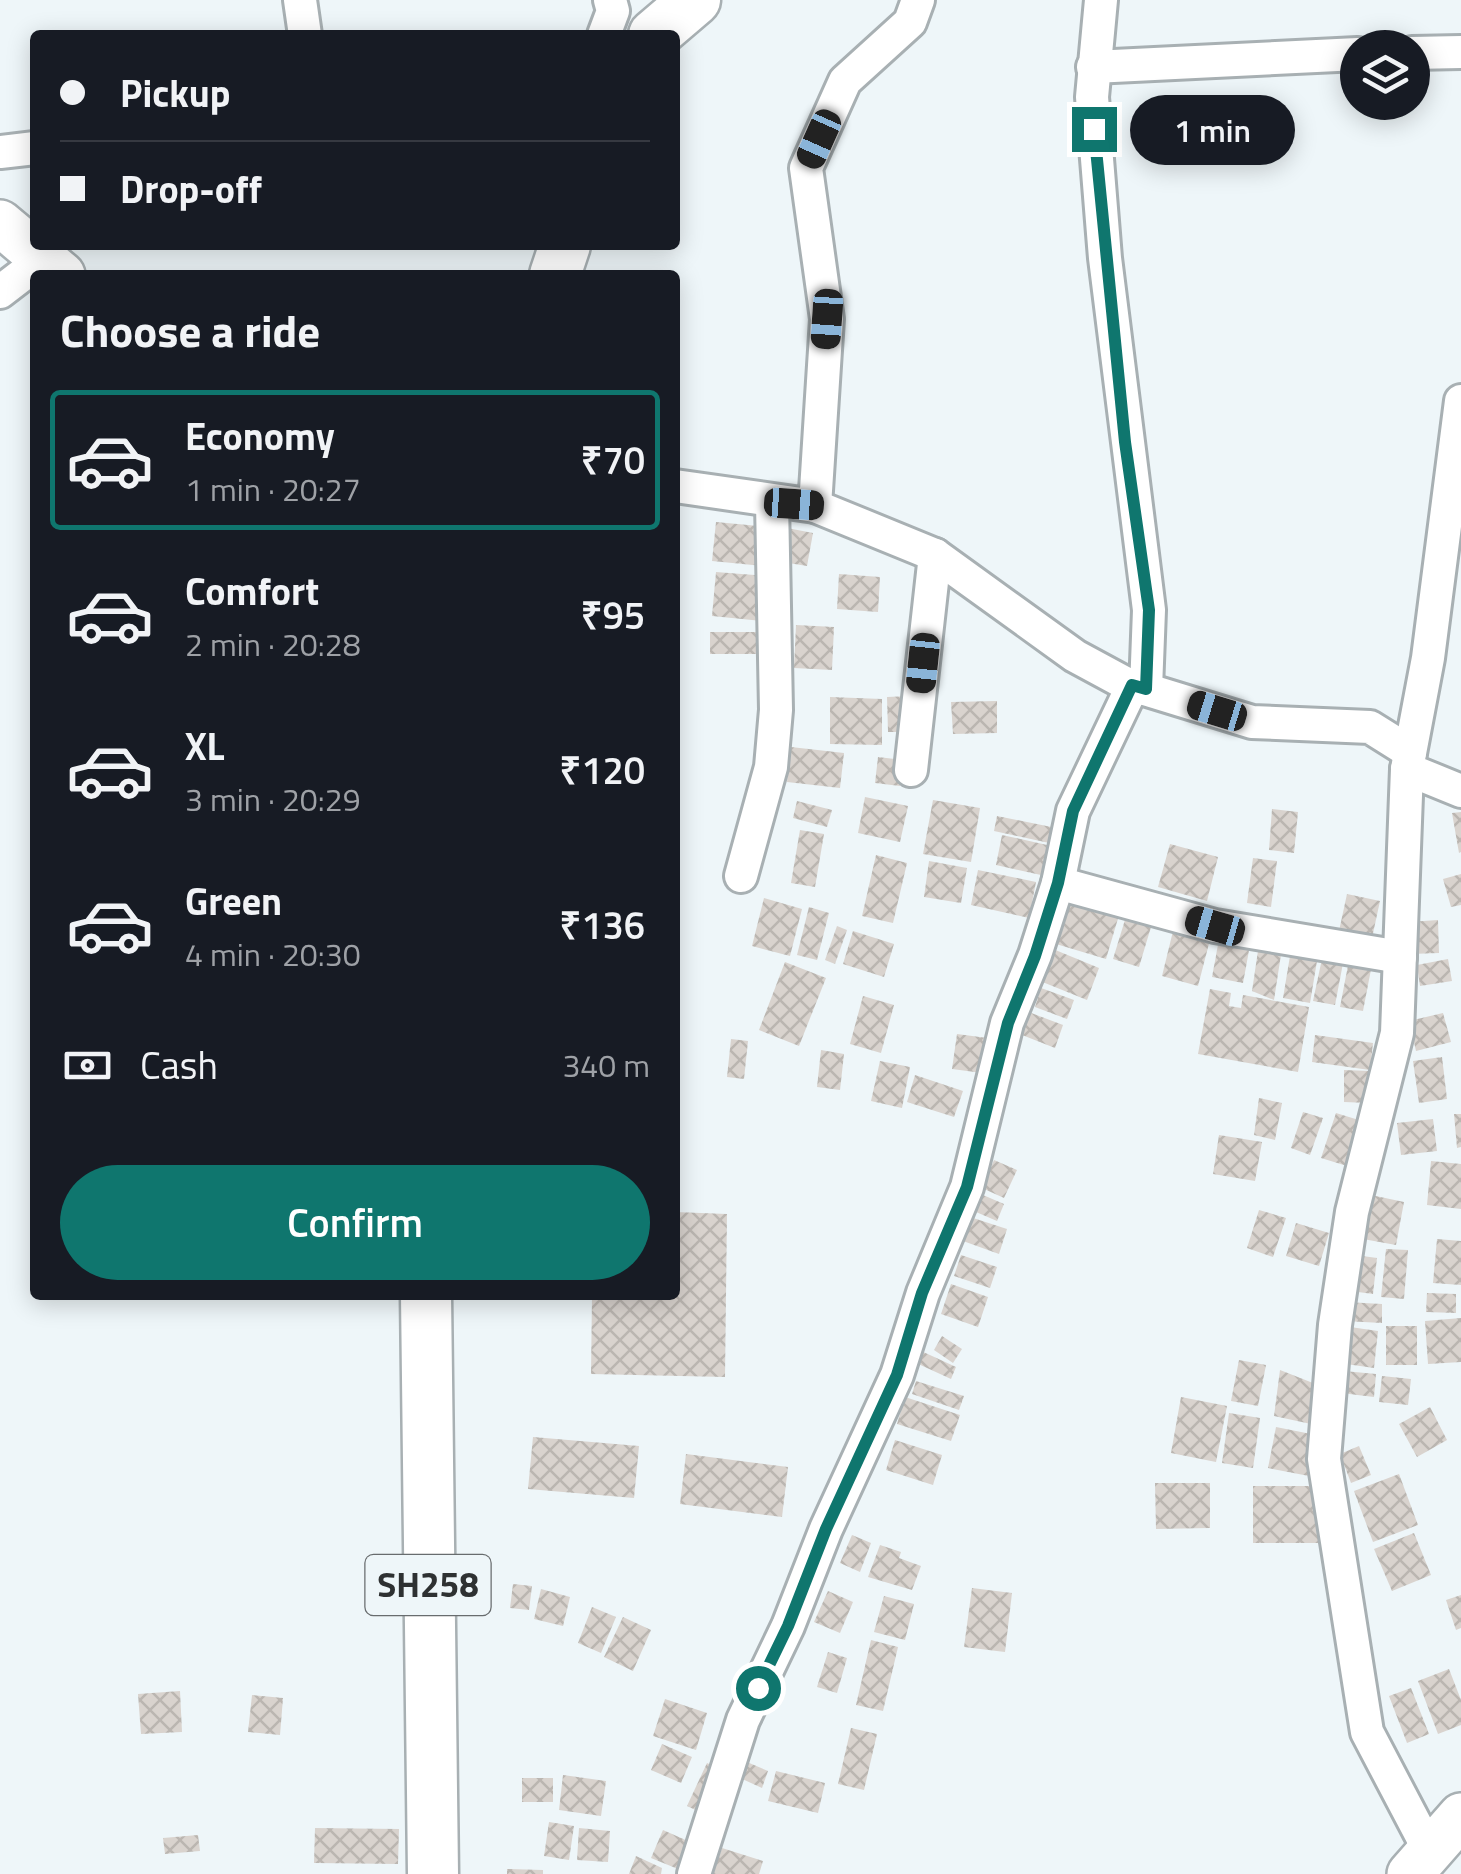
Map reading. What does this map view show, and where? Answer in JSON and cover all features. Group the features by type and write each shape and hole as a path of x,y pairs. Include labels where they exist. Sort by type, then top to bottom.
{"main road":[{"path":"660,30 695,0"},
{"path":"0,223 30,248"},
{"path":"32,250 52,267"},
{"name":"SH258","path":"426,1300 433,1874"},
{"path":"1420,1862 1461,1816"}],"street":[{"path":"300,0 304,30"},
{"path":"606,30 612,11 610,0"},
{"path":"815,506 827,319 806,168 845,80 910,22 918,0"},
{"path":"694,1874 743,1720 897,1375 922,1293 967,1187 1008,1023 1058,883 1073,811 1139,687 1149,610 1105,258 1092,97 1101,0"},
{"path":"1430,53 1461,52"},
{"path":"1094,67 1340,55"},
{"path":"0,152 30,149"},
{"path":"0,292 30,278"},
{"path":"1420,1862 1367,1732 1324,1459 1334,1325 1352,1212 1397,1033 1409,761 1447,614 1461,400"},
{"path":"680,487 815,506 935,555 1075,656 1139,687 1252,722 1370,728 1409,761 1461,791"},
{"path":"741,876 771,766 776,710 772,502"},
{"path":"910,770 935,555"},
{"path":"1058,883 1215,926 1400,957"}],"building":[{"path":"716,522 768,527 763,566 712,561"},
{"path":"782,527 813,533 807,566 776,561"},
{"path":"716,572 766,576 762,621 712,616"},
{"path":"839,574 880,577 878,612 837,609"},
{"path":"796,625 834,627 832,670 794,668"},
{"path":"710,632 758,632 759,654 710,654"},
{"path":"910,696 911,732 888,732 887,697"},
{"path":"830,697 882,699 882,745 830,744"},
{"path":"997,701 997,733 953,734 951,702"},
{"path":"791,747 844,753 840,788 787,782"},
{"path":"878,757 903,760 900,786 875,783"},
{"path":"865,797 908,806 900,842 858,833"},
{"path":"933,800 980,808 971,862 923,854"},
{"path":"797,801 832,810 827,827 793,818"},
{"path":"1272,809 1298,812 1294,853 1269,850"},
{"path":"1461,812 1461,852 1459,853 1452,813"},
{"path":"997,816 1066,830 1063,846 994,831"},
{"path":"800,830 824,834 815,887 791,883"},
{"path":"1002,835 1047,845 1041,875 996,865"},
{"path":"1170,844 1218,857 1207,901 1158,887"},
{"path":"876,855 907,863 893,923 862,916"},
{"path":"1253,858 1277,861 1271,907 1247,903"},
{"path":"929,861 967,868 961,903 924,897"},
{"path":"978,870 1036,882 1029,918 971,905"},
{"path":"1461,874 1461,905 1451,907 1443,879"},
{"path":"1071,891 1122,905 1106,959 1056,944"},
{"path":"1347,894 1380,901 1372,938 1339,931"},
{"path":"764,898 802,909 790,956 752,946"},
{"path":"809,907 829,913 817,960 797,955"},
{"path":"1128,910 1154,917 1139,967 1113,959"},
{"path":"1438,920 1439,953 1411,954 1409,922"},
{"path":"1175,923 1212,932 1198,986 1162,976"},
{"path":"837,926 847,930 835,964 825,960"},
{"path":"853,931 894,944 884,977 843,964"},
{"path":"1220,934 1251,940 1243,983 1212,977"},
{"path":"1259,944 1282,948 1274,1000 1252,991"},
{"path":"1292,944 1319,949 1310,1003 1283,998"},
{"path":"1053,949 1099,968 1087,1000 1040,981"},
{"path":"1323,954 1344,958 1335,1005 1313,1001"},
{"path":"1350,955 1373,959 1363,1011 1340,1007"},
{"path":"1448,959 1452,981 1420,986 1417,965"},
{"path":"785,962 826,978 799,1046 759,1030"},
{"path":"1041,988 1074,1000 1067,1019 1035,1007"},
{"path":"1210,989 1231,993 1229,1006 1241,1008 1243,995 1309,1007 1298,1072 1198,1054"},
{"path":"863,996 894,1005 881,1053 850,1044"},
{"path":"1026,1011 1063,1025 1055,1048 1017,1033"},
{"path":"1443,1013 1451,1042 1416,1051 1409,1021"},
{"path":"957,1034 995,1039 990,1074 952,1069"},
{"path":"1315,1035 1373,1043 1370,1070 1312,1062"},
{"path":"731,1039 748,1041 744,1079 727,1077"},
{"path":"821,1050 844,1054 840,1090 817,1087"},
{"path":"1442,1057 1447,1099 1419,1103 1413,1061"},
{"path":"880,1061 910,1067 902,1108 871,1101"},
{"path":"1344,1070 1370,1071 1369,1103 1344,1102"},
{"path":"915,1075 963,1091 954,1117 907,1102"},
{"path":"1259,1098 1282,1103 1275,1140 1254,1135"},
{"path":"1303,1112 1323,1118 1310,1155 1291,1148"},
{"path":"1336,1113 1362,1121 1347,1166 1321,1158"},
{"path":"1454,1114 1461,1114 1461,1147 1457,1148"},
{"path":"1433,1119 1437,1151 1401,1155 1397,1123"},
{"path":"1219,1135 1262,1142 1255,1181 1213,1174"},
{"path":"994,1160 1017,1170 1004,1198 982,1188"},
{"path":"1431,1161 1461,1164 1461,1209 1427,1205"},
{"path":"976,1192 1004,1204 997,1221 969,1209"},
{"path":"1371,1195 1404,1202 1396,1245 1363,1239"},
{"path":"1259,1210 1286,1218 1273,1257 1247,1248"},
{"path":"680,1212 727,1214 725,1377 591,1374 592,1300 680,1300"},
{"path":"970,1217 1007,1229 999,1254 963,1241"},
{"path":"1296,1223 1329,1233 1319,1266 1286,1256"},
{"path":"1437,1239 1461,1241 1461,1285 1433,1283"},
{"path":"1386,1249 1408,1250 1404,1299 1381,1297"},
{"path":"1348,1254 1377,1258 1373,1294 1343,1290"},
{"path":"961,1255 997,1267 990,1288 954,1276"},
{"path":"951,1284 988,1297 978,1327 941,1314"},
{"path":"1427,1293 1456,1294 1456,1313 1426,1312"},
{"path":"1346,1302 1382,1304 1382,1323 1345,1321"},
{"path":"1461,1318 1461,1362 1428,1364 1425,1321"},
{"path":"1343,1326 1378,1331 1374,1368 1339,1363"},
{"path":"1386,1326 1417,1326 1417,1365 1386,1365"},
{"path":"942,1336 962,1349 953,1363 934,1350"},
{"path":"919,1350 956,1367 951,1379 914,1362"},
{"path":"1239,1360 1266,1365 1258,1406 1231,1401"},
{"path":"1280,1370 1318,1385 1311,1424 1274,1416"},
{"path":"1344,1371 1376,1374 1374,1397 1341,1393"},
{"path":"1382,1376 1411,1379 1408,1405 1379,1402"},
{"path":"916,1381 964,1396 959,1410 912,1394"},
{"path":"905,1397 960,1415 951,1441 897,1424"},
{"path":"1181,1397 1227,1406 1216,1462 1171,1453"},
{"path":"1430,1407 1447,1440 1417,1457 1399,1424"},
{"path":"1229,1413 1260,1418 1253,1468 1222,1463"},
{"path":"1276,1427 1316,1435 1309,1476 1268,1468"},
{"path":"533,1437 639,1446 634,1498 528,1489"},
{"path":"895,1440 942,1455 933,1485 886,1470"},
{"path":"1359,1446 1371,1475 1351,1483 1340,1454"},
{"path":"686,1454 788,1467 782,1517 680,1504"},
{"path":"1399,1474 1418,1525 1373,1542 1354,1491"},
{"path":"1155,1483 1210,1483 1210,1528 1156,1529"},
{"path":"1253,1486 1320,1486 1321,1543 1253,1543"},
{"path":"1414,1533 1431,1575 1392,1591 1374,1549"},
{"path":"852,1535 871,1543 860,1572 840,1563"},
{"path":"880,1545 901,1552 899,1558 921,1566 912,1590 868,1577"},
{"path":"513,1584 532,1586 529,1610 510,1608"},
{"path":"972,1588 1012,1593 1005,1652 964,1647"},
{"path":"541,1589 570,1597 563,1626 534,1619"},
{"path":"828,1591 853,1602 840,1633 814,1622"},
{"path":"1461,1595 1461,1628 1456,1630 1446,1600"},
{"path":"884,1596 914,1604 905,1640 874,1632"},
{"path":"592,1607 616,1617 601,1653 578,1643"},
{"path":"623,1617 651,1630 633,1671 604,1657"},
{"path":"871,1640 898,1647 883,1711 856,1705"},
{"path":"828,1652 847,1658 837,1693 817,1687"},
{"path":"1449,1669 1461,1700 1461,1725 1438,1734 1418,1681"},
{"path":"1411,1688 1429,1734 1407,1743 1389,1696"},
{"path":"180,1691 182,1732 141,1734 138,1694"},
{"path":"252,1695 283,1698 280,1735 248,1732"},
{"path":"665,1699 707,1713 696,1750 653,1736"},
{"path":"851,1728 877,1734 864,1790 838,1784"},
{"path":"662,1744 692,1757 681,1783 651,1770"},
{"path":"747,1762 768,1771 762,1788 740,1778"},
{"path":"707,1763 722,1770 702,1813 687,1806"},
{"path":"776,1771 825,1783 818,1813 768,1801"},
{"path":"563,1775 606,1781 601,1816 559,1810"},
{"path":"522,1778 553,1778 553,1802 522,1802"},
{"path":"549,1822 574,1826 569,1860 544,1856"},
{"path":"315,1828 399,1829 398,1864 314,1863"},
{"path":"579,1828 610,1831 608,1862 577,1860"},
{"path":"663,1830 690,1842 678,1869 651,1858"},
{"path":"198,1835 200,1851 165,1854 163,1838"},
{"path":"722,1848 763,1861 759,1874 713,1874"},
{"path":"636,1856 662,1868 661,1874 629,1874"},
{"path":"507,1869 543,1870 543,1874 507,1874"}],"route":[{"path":"758,1688 897,1375 922,1293 967,1187 1008,1023 1058,883 1073,811 1132,685 1146,689 1149,610 1125,442 1094,129"}]}
